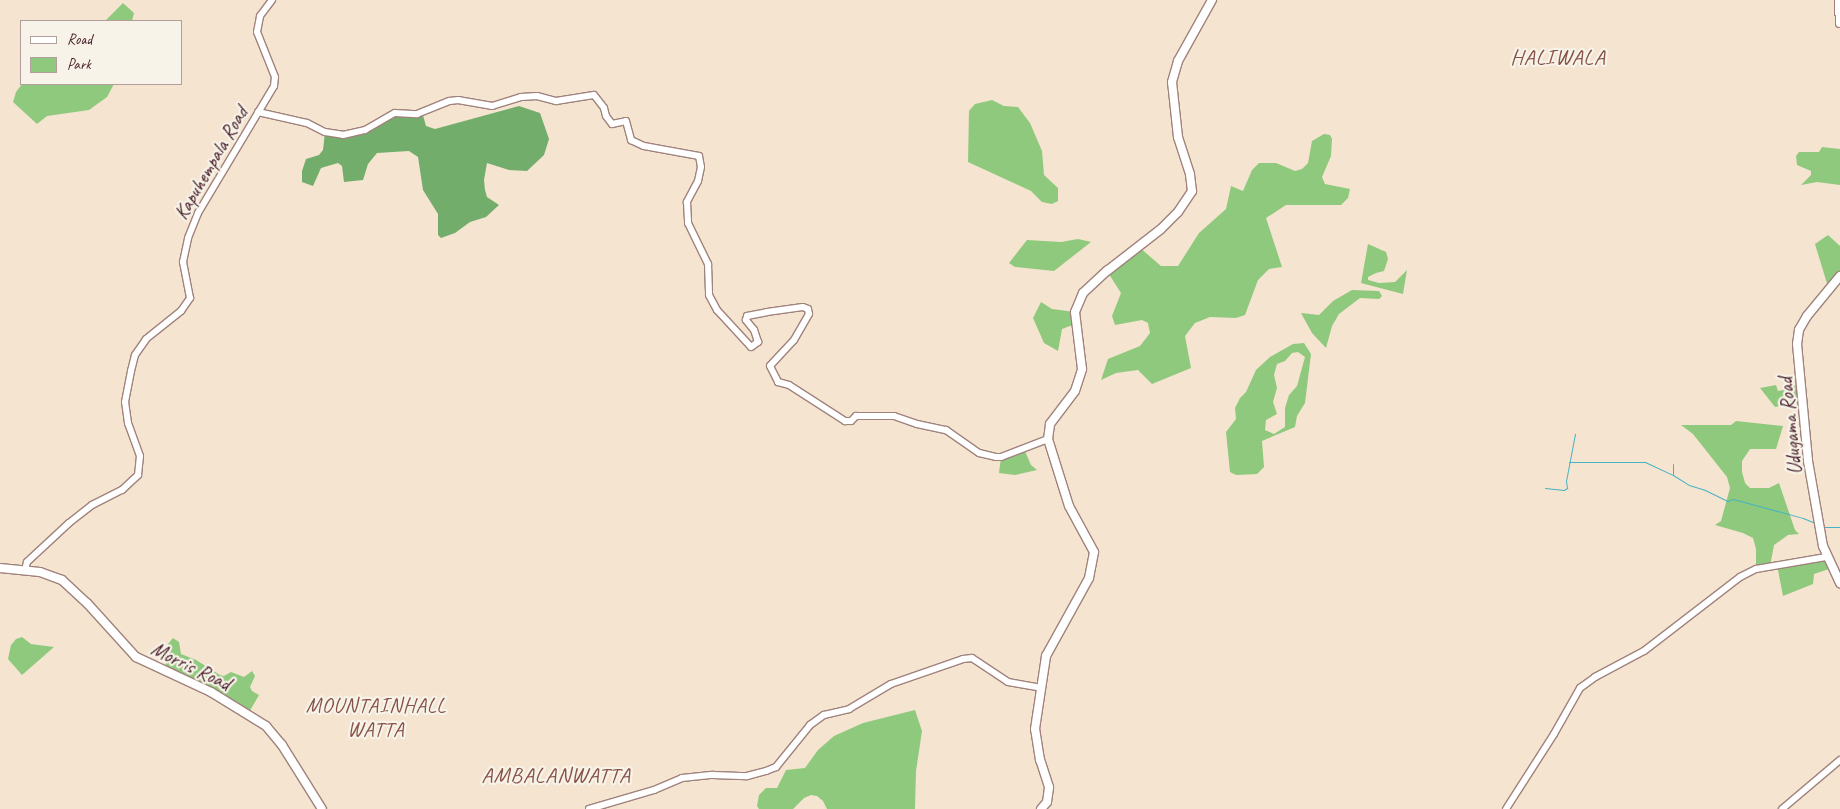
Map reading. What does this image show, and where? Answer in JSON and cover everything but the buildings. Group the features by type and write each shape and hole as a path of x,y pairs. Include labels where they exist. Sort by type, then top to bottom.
{"main road":[{"path":"1041,809 1047,802 1049,787 1040,760 1035,729 1046,656 1089,578 1094,552 1069,506 1048,439 1053,419 1075,391 1082,370 1075,312 1083,293 1107,271 1161,229 1178,212 1192,191 1190,174 1178,137 1172,82 1178,61 1212,0"},
{"path":"1839,0 1840,23"},
{"name":"Udugama Road","path":"1840,276 1807,316 1799,330 1797,344 1808,461 1826,557 1840,583"},
{"name":"Morris Road","path":"0,568 25,570 56,577 68,584 112,633 140,659 211,692 266,726 282,745 322,809"}],"street":[{"name":"Kapuhempala Road","path":"25,570 28,562 70,523 92,505 122,490 138,474 140,456 128,423 125,402 135,355 146,338 181,310 190,298 183,262 188,238 198,213 258,112 268,99 274,86 275,77 256,32 257,25 272,0"},
{"path":"258,112 298,120 332,134 343,135 365,130 395,113 417,114 450,101 458,100 492,106 521,97 537,96 556,101 594,96 604,108 606,116 612,124 626,121 631,140 644,146 699,156 701,167 698,181 687,202 688,223 708,264 709,295 717,310 751,347 758,342 754,330 746,320 747,316 803,307 808,309 809,314 794,340 770,366 778,382 789,384 845,421 851,421 856,416 894,416 916,424 946,430 979,453 996,457 1001,457 1048,439"},
{"path":"1506,809 1580,688 1595,677 1644,651 1740,577 1756,569 1826,557"},
{"path":"589,809 654,790 682,778 714,775 747,776 766,772 776,767 810,724 824,715 850,709 891,684 964,659 972,658 1008,682 1040,688"},
{"path":"1782,809 1840,760"}],"green space":[{"path":"123,3 134,13 132,20 106,20"},
{"path":"21,85 113,85 107,97 89,110 47,116 37,124 13,102 16,92"},
{"path":"992,100 1004,106 1018,107 1030,123 1042,151 1044,175 1058,188 1058,201 1052,204 1042,202 1031,191 968,162 969,111 975,104"},
{"path":"519,106 540,113 549,139 544,155 527,171 509,170 487,163 484,180 487,197 499,205 486,217 470,222 455,233 441,238 438,235 438,214 423,190 418,157 409,151 377,153 368,164 363,180 344,182 342,166 338,163 321,168 313,186 302,182 302,171 306,159 319,155 323,150 325,132 332,134 365,130 395,113 422,112 426,126 435,129"},
{"path":"1324,134 1330,135 1332,139 1331,156 1322,177 1325,184 1350,189 1348,198 1341,205 1286,205 1266,218 1282,267 1269,269 1258,280 1245,315 1236,318 1210,317 1195,323 1185,336 1191,368 1152,384 1138,370 1116,373 1101,380 1108,359 1140,346 1150,333 1148,323 1142,320 1115,325 1112,316 1121,293 1107,271 1139,247 1161,266 1178,266 1199,233 1226,209 1231,186 1243,191 1252,170 1259,163 1276,163 1295,171 1302,169 1308,163 1312,141"},
{"path":"1822,147 1840,149 1840,185 1817,182 1801,185 1811,175 1811,171 1797,165 1796,156 1799,152 1819,152"},
{"path":"1828,235 1840,246 1840,276 1829,290 1815,244"},
{"path":"1078,239 1091,242 1054,271 1015,267 1009,263 1027,240 1061,242"},
{"path":"1368,244 1386,252 1388,259 1384,271 1368,277 1368,280 1379,283 1395,282 1407,270 1403,294 1361,283"},
{"path":"1352,290 1379,291 1382,296 1379,299 1360,298 1339,314 1332,326 1326,348 1312,333 1301,313 1319,315 1333,301"},
{"path":"1041,302 1052,309 1075,312 1075,324 1062,329 1058,351 1044,343 1033,318"},
{"path":"1304,343 1311,354 1305,403 1297,416 1295,427 1262,441 1264,467 1257,474 1236,475 1230,472 1226,432 1236,419 1235,408 1240,398 1246,392 1256,370 1270,357 1293,344","holes":["1298,352 1305,357 1297,386 1289,395 1285,408 1285,427 1274,434 1265,430 1266,420 1277,414 1273,402 1277,388 1274,375 1277,364 1285,361 1292,353"]},
{"path":"1800,379 1802,402 1775,407 1760,388 1776,385 1778,391 1793,388"},
{"path":"1736,421 1783,426 1776,449 1750,449 1742,461 1742,472 1745,483 1750,488 1769,488 1779,483 1795,530 1799,534 1788,535 1774,545 1770,566 1756,569 1756,549 1753,538 1715,525 1721,521 1730,488 1727,477 1693,434 1681,425 1731,425"},
{"path":"1024,449 1031,465 1037,470 1015,475 999,473 1001,457"},
{"path":"1826,557 1832,568 1814,574 1813,584 1783,596 1777,565"},
{"path":"22,637 31,644 54,647 22,675 8,659 11,645 16,639"},
{"path":"173,638 179,642 181,654 196,660 220,675 224,676 231,672 244,677 252,671 255,676 250,687 252,691 259,695 248,714 164,671 169,650 168,644"},
{"path":"915,710 922,731 916,771 915,809 827,809 823,801 817,796 811,795 804,798 793,809 759,809 757,806 759,795 766,788 777,788 786,770 805,768 818,750 834,736 863,723"}],"waterway":[{"path":"1545,488 1564,490 1567,488 1566,481 1575,434"},
{"path":"1569,462 1645,462 1673,475"},
{"path":"1673,464 1673,475 1689,485 1728,501 1733,499 1815,523"},
{"path":"1823,527 1840,527"}],"district":[{"name":"HALIWALA","path":"1558,58"},
{"name":"MOUNTAINHALL WATTA","path":"376,717"},
{"name":"AMBALANWATTA","path":"556,776"}]}
